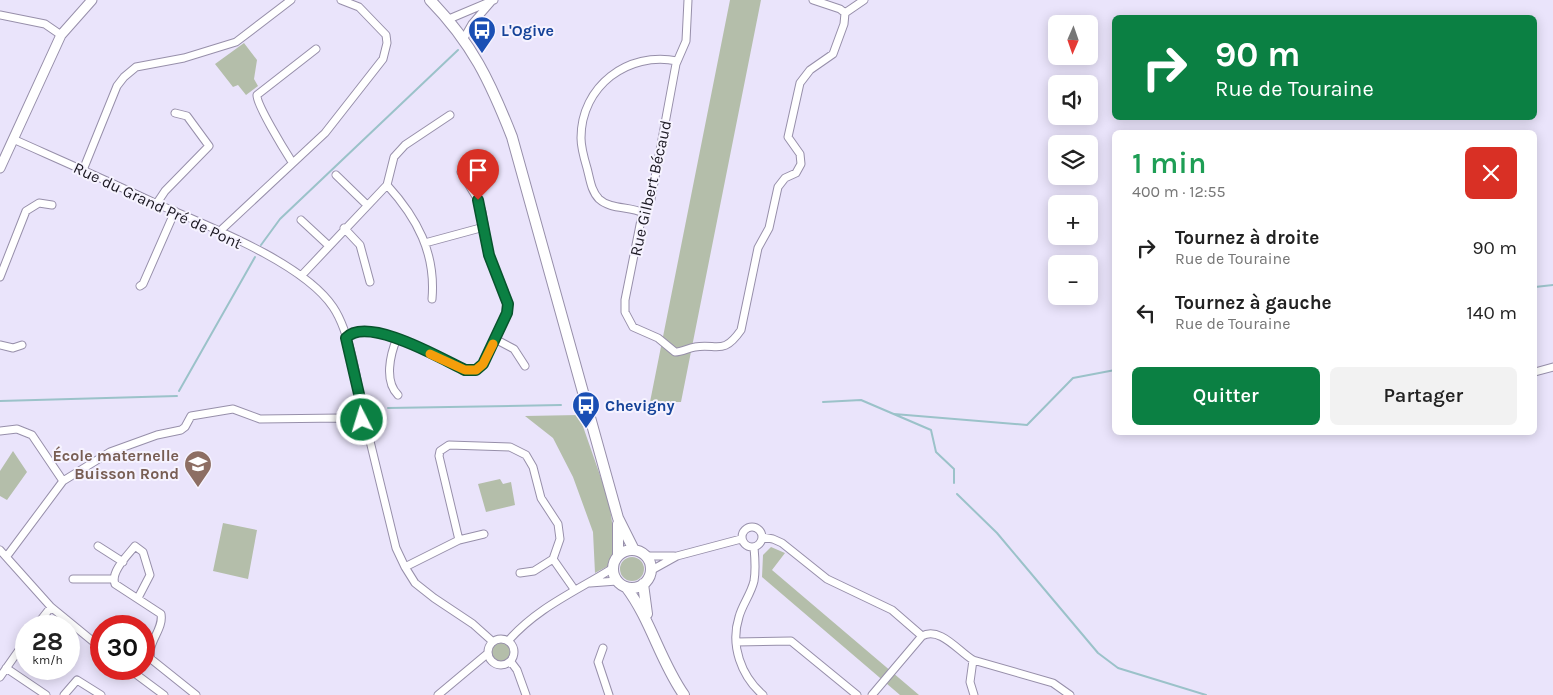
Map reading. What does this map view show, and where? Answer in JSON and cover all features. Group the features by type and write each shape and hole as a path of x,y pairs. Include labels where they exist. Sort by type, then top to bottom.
{"main road":[{"path":"430,0 464,38 494,90 512,137 618,518 634,550 646,556 650,564 650,570 643,584 649,627"},
{"path":"618,518 618,555 613,568 616,581 632,588 643,584"},
{"path":"618,555 634,550"},
{"path":"626,587 639,606 662,658 684,695"}],"street":[{"path":"0,168 61,35 92,0"},
{"path":"83,170 117,86 130,72 143,64 184,58 236,42 290,0"},
{"path":"219,232 325,133 380,64 386,51 386,38 381,29 359,7 341,0"},
{"name":"Rue Gilbert Bécaud","path":"688,0 686,41 677,61 651,199 643,213 625,300 625,312 633,327 658,338 675,352 695,346 719,348 732,341 741,330 758,248 769,228 778,187 785,178 796,173 801,164 800,154 788,137 800,82 810,70 833,54 842,30 845,13"},
{"path":"813,0 840,9 845,13 864,0"},
{"path":"449,19 493,1"},
{"path":"464,38 472,24 493,1"},
{"path":"0,15 45,24 61,35"},
{"path":"292,162 271,130 270,121 256,100 257,95 316,49"},
{"path":"643,213 607,204 595,194 581,146 583,119 595,91 618,70 647,59 677,61"},
{"path":"157,203 165,191 209,146 187,116 175,113"},
{"path":"302,275 344,228 387,185 394,157 450,115"},
{"name":"Rue du Grand Pré de Pont","path":"13,139 219,232 302,275 320,290 334,308 346,338 362,407 362,420 369,437 396,548 405,567 422,588 473,624 492,641"},
{"path":"346,338 349,335 361,332 382,332 471,371 476,370 483,364 507,313 508,304 489,255 478,200 461,172"},
{"path":"336,175 367,205"},
{"path":"387,185 401,200 421,232 434,276 432,299"},
{"path":"0,277 26,211 39,202 52,205"},
{"path":"140,286 143,284 175,211"},
{"path":"301,220 328,245"},
{"path":"425,243 484,227"},
{"path":"344,228 360,245 370,282"},
{"path":"396,338 390,362 392,389 398,395"},
{"path":"495,340 514,349 525,366"},
{"path":"0,345 13,348 22,345"},
{"path":"1537,371 1553,367"},
{"path":"7,556 63,481 110,452 157,435 185,428 191,416 233,409 260,419 342,418 362,420"},
{"path":"0,431 16,429 32,435 63,481"},
{"path":"459,540 440,451 449,445 510,447 523,452 530,461 541,498 558,524 560,539 553,559 534,571 520,574"},
{"path":"752,526 758,528 762,537 760,543 754,546 746,545 742,539 743,530 752,526"},
{"path":"405,567 459,540 484,534"},
{"path":"762,537 773,538 782,543 827,579 892,610 922,636"},
{"path":"650,570 677,556 742,539"},
{"path":"98,546 123,562"},
{"path":"113,579 123,562 136,546 146,559 150,575 138,598"},
{"path":"754,546 754,579 739,618 736,642 739,659 745,673 762,695"},
{"path":"0,550 51,607 90,639"},
{"path":"646,556 677,556"},
{"path":"553,559 574,589"},
{"path":"508,641 521,627 574,589 613,568"},
{"path":"73,579 113,579"},
{"path":"113,579 115,584 159,612 161,623 150,650 151,659 196,695"},
{"path":"583,585 616,581"},
{"path":"45,615 51,607"},
{"path":"872,695 922,636 928,633 939,634 962,654 974,660 1053,683 1070,695"},
{"path":"492,641 508,641 515,649 511,662 502,664 491,661 487,654 487,648 492,641"},
{"path":"736,642 791,641 857,695"},
{"path":"603,648 598,662 609,695"},
{"path":"438,695 487,654"},
{"path":"0,677 15,655"},
{"path":"974,660 970,682 974,695"},
{"path":"511,662 517,670 526,695"},
{"path":"6,668 46,695"},
{"path":"64,695 77,680 101,695"},
{"path":"144,680 164,695"}],"green space":[{"path":"730,0 761,0 681,402 650,402"},
{"path":"244,43 257,60 254,79 258,86 246,95 238,85 233,87 215,64"},
{"path":"579,415 609,501 616,550 610,565 595,573 593,532 573,477 553,438 525,416"},
{"path":"13,451 27,472 7,500 0,496 0,471"},
{"path":"500,479 503,484 511,482 515,505 486,512 478,484"},
{"path":"223,523 257,530 248,579 213,571"},
{"path":"771,547 785,553 772,570 919,695 900,695 762,577 763,555"},
{"path":"627,557 637,557 644,564 644,574 637,581 627,581 620,574 620,564"},
{"path":"501,642 508,645 511,652 508,659 501,662 494,659 491,652 494,645"}],"waterway":[{"path":"261,245 280,219 458,50"},
{"path":"179,391 255,257"},
{"path":"1537,287 1553,285"},
{"path":"894,414 1027,425 1073,378 1112,371"},
{"path":"0,401 177,396"},
{"path":"823,402 861,400 931,430 936,452 954,469 954,483"},
{"path":"388,408 561,405"},
{"path":"957,494 997,533 1098,653 1118,668 1206,695"}],"slow traffic":[{"path":"430,354 471,371 476,370 483,364 493,344"}],"place":[{"name":"L'Ogive","path":"482,54"},
{"name":"Chevigny","path":"586,429"},
{"name":"École maternelle Buisson Rond","path":"198,488"}],"route":[{"path":"362,420 362,407 346,338 349,335 361,332 382,332 465,370 476,370 483,364 507,313 508,304 492,266 478,200"}]}
